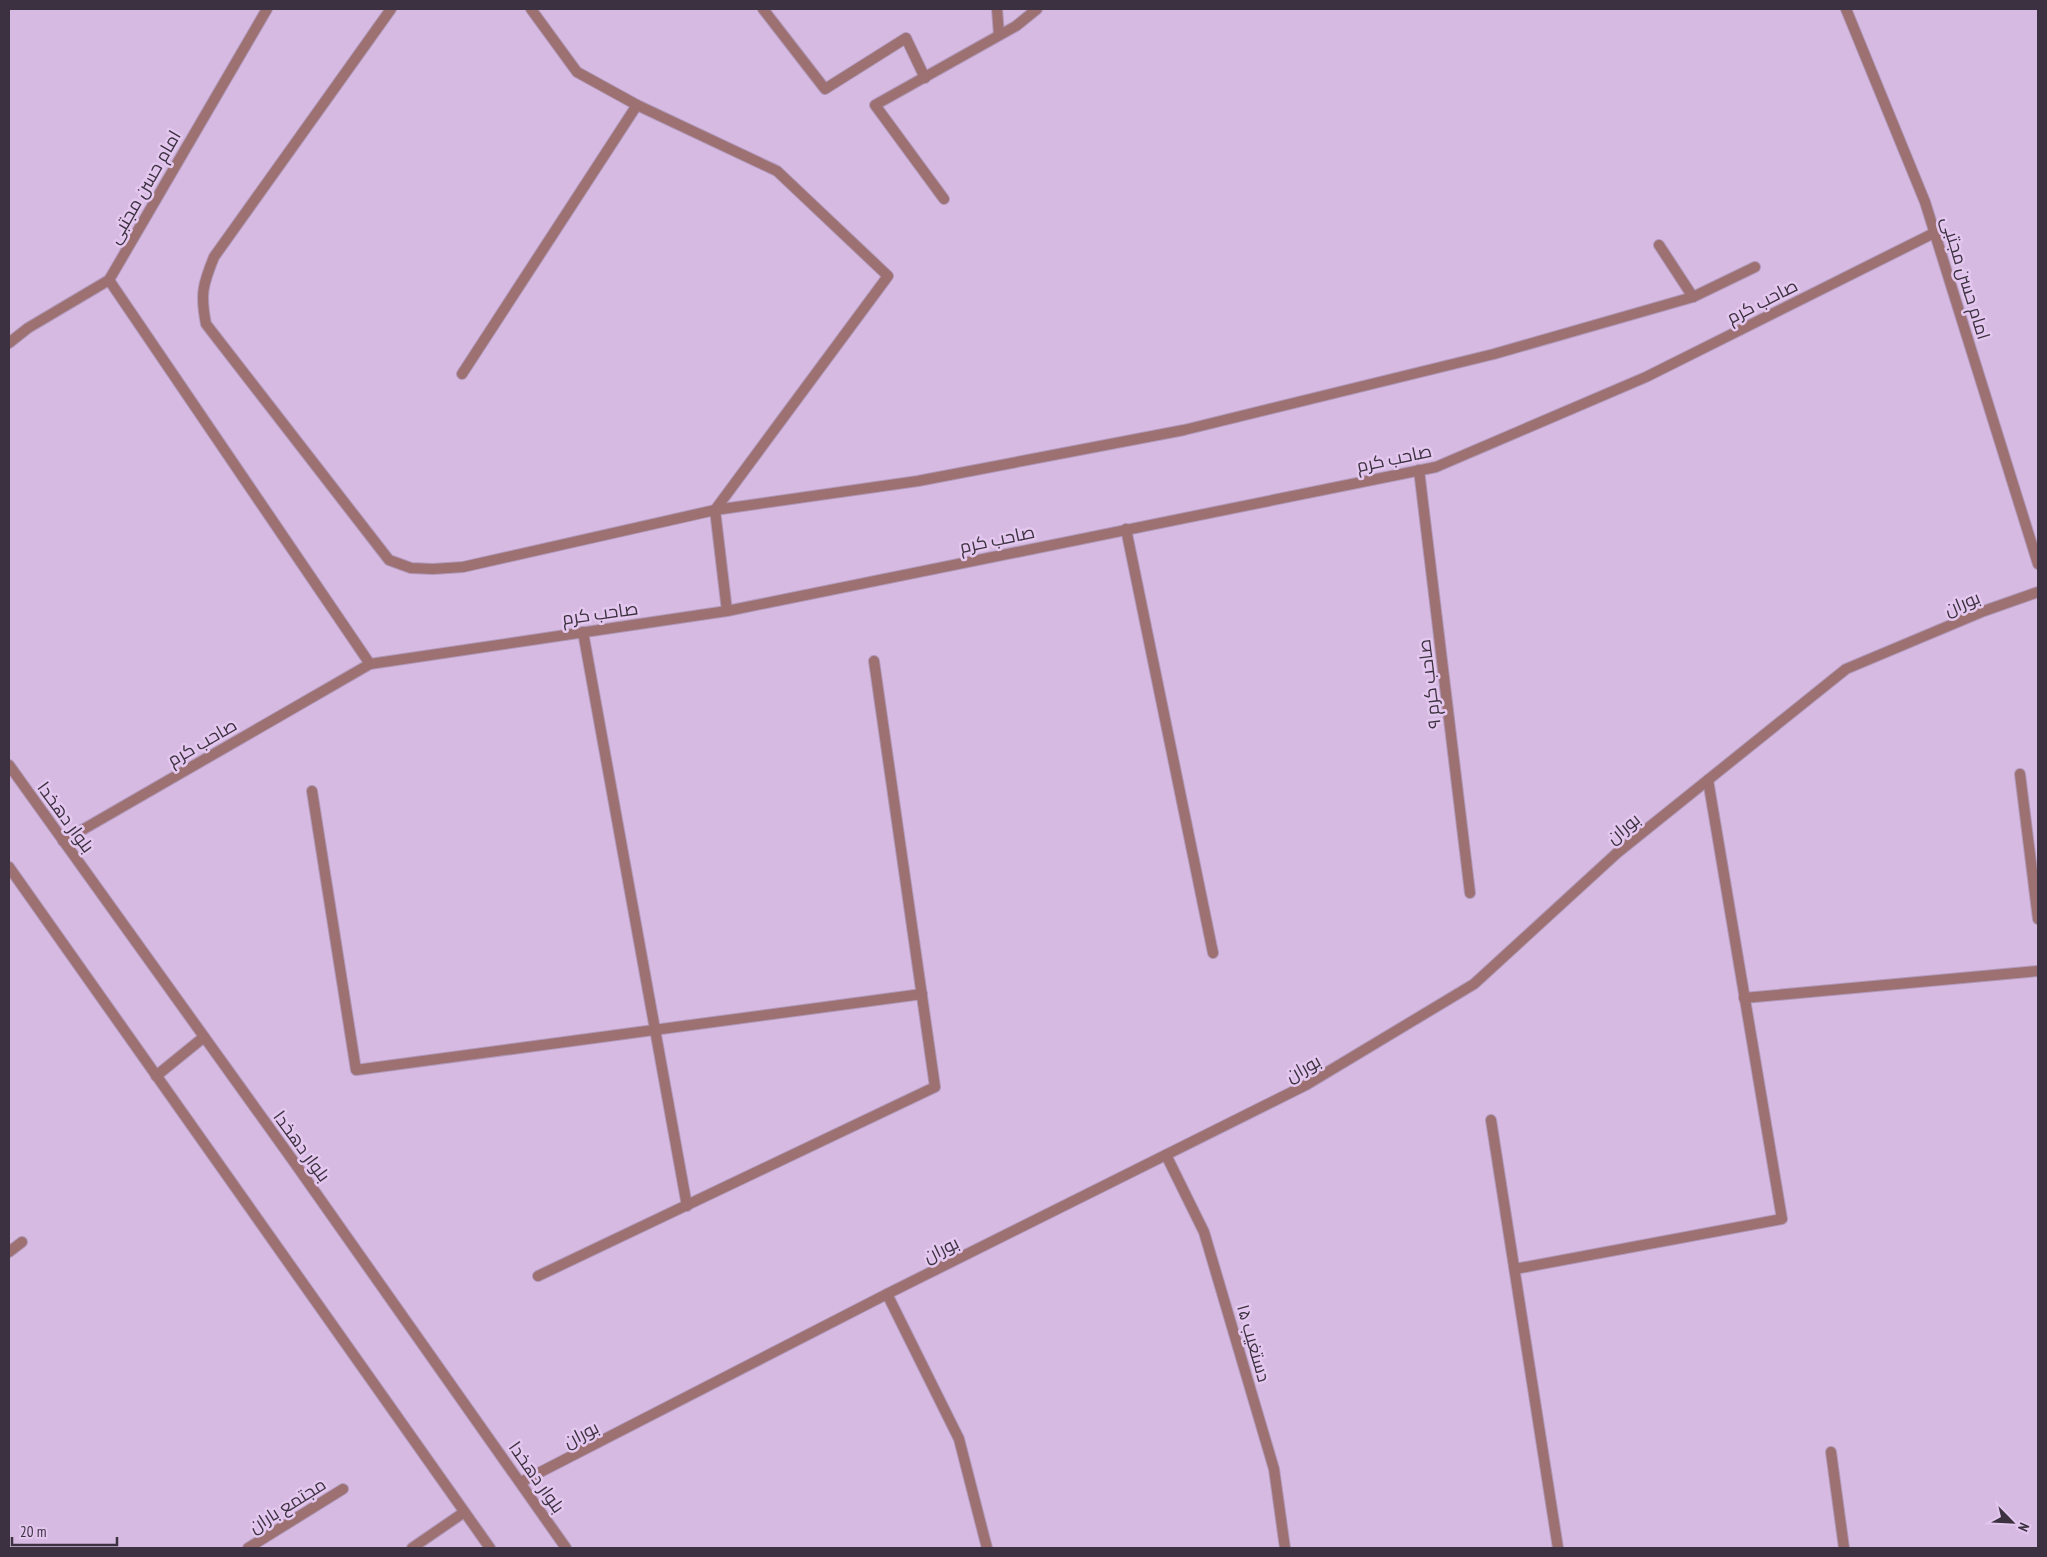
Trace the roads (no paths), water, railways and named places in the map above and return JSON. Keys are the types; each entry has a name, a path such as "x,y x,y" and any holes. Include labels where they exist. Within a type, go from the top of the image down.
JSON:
{"street":[{"path":"391,9 214,257 204,280 202,301 206,324 390,560 411,568 463,567 715,510 918,481 1184,430 1494,354 1693,296 1755,268"},
{"path":"531,9 577,72 637,105 777,171 888,276 715,510 726,611"},
{"path":"763,9 826,88 906,38 924,78"},
{"path":"997,9 999,35"},
{"path":"944,199 875,105 1016,26 1037,9"},
{"name":"امام حسن مجتبی","path":"1846,9 1925,202 2038,564"},
{"name":"امام حسن مجتبی","path":"9,343 28,328 109,280 263,11"},
{"path":"462,374 637,105"},
{"name":"صاحب کرم","path":"63,841 370,664 726,611 1126,528 1436,467 1646,377 1934,233"},
{"path":"1659,245 1693,296"},
{"path":"109,280 370,664"},
{"name":"صاحب کرم ۹","path":"1419,470 1470,893"},
{"path":"1126,528 1213,952"},
{"name":"بوران","path":"521,1482 887,1294 1306,1085 1474,984 1617,853 1846,669 1984,611 2038,592"},
{"path":"583,632 687,1206"},
{"path":"538,1276 935,1087 874,661"},
{"name":"بلوار دهخدا","path":"9,765 521,1482 566,1548"},
{"path":"2020,774 2038,919"},
{"path":"1514,1269 1782,1220 1708,780"},
{"path":"312,792 356,1070 922,994"},
{"path":"9,867 463,1513 490,1548"},
{"path":"1744,998 2038,971"},
{"path":"156,1076 204,1037"},
{"path":"1491,1120 1558,1548"},
{"name":"دستغیب ۱۵","path":"1166,1155 1204,1232 1274,1469 1286,1548"},
{"path":"9,1252 22,1242"},
{"path":"887,1294 959,1439 987,1548"},
{"path":"1831,1452 1844,1548"},
{"name":"مجتمع باران","path":"248,1548 343,1489"},
{"path":"412,1548 463,1513"}]}
